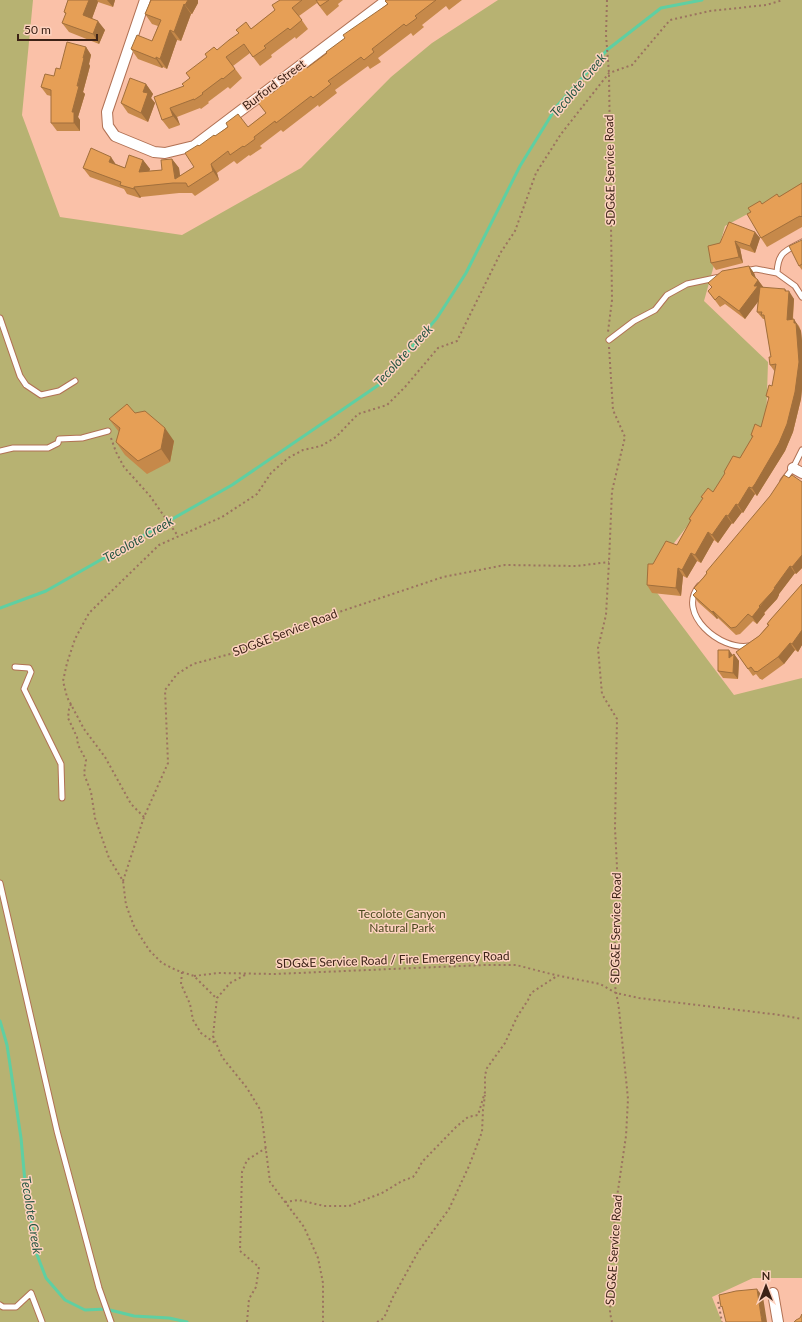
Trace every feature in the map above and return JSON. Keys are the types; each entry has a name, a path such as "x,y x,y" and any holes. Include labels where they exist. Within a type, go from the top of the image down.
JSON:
{"street":[{"name":"Burford Street","path":"144,0 107,112 108,126 115,136 154,152 164,154 194,146 387,0"},
{"path":"793,468 802,473"},
{"path":"773,1293 778,1322"}],"lane":[{"path":"776,274 777,262 782,252 802,242"},
{"path":"742,272 756,269 776,274 795,286 802,297"},
{"path":"609,340 634,321 655,310 667,295 687,284 728,275"},
{"path":"0,318 20,376 26,385 40,395 58,391 75,381"},
{"path":"0,451 13,448 48,448 58,443 59,439 82,438 108,431"},
{"path":"780,487 793,468 802,450"},
{"path":"702,583 692,597 694,610 704,628 725,643 741,647 749,646 754,642"},
{"path":"15,667 28,668 31,672 24,689 61,764 62,798"},
{"path":"0,883 57,1131 99,1288 110,1322"},
{"path":"0,1305 3,1308 16,1307 31,1293 42,1322"}],"path":[{"name":"SDG&E Service Road","path":"607,0 606,35 609,73 612,300 608,326 613,410 625,437 612,491 606,615 598,648 602,694 617,719 614,828 617,867 614,980 619,1009 628,1099 626,1136 612,1245 610,1313 612,1322"},
{"path":"144,817 131,804 105,757 84,729 67,697 63,680 67,663 75,639 89,613 159,544 222,517 257,494 271,474 288,458 303,450 321,446 336,437 358,414 387,405 405,387 438,348 457,340 501,252 515,231 536,173 561,134 609,73 632,65 670,20 710,11 766,5 782,0"},
{"path":"108,431 116,452 124,467 150,496 178,536"},
{"name":"SDG&E Service Road","path":"122,880 144,817 168,763 165,690 177,674 193,664 245,650 342,611 443,577 505,565 577,566 609,562"},
{"path":"71,704 68,718 78,737 78,745 86,760 84,774 91,792 95,818 109,858 122,880 126,905 134,926 149,950 162,963 194,976 217,998"},
{"name":"SDG&E Service Road / Fire Emergency Road","path":"194,976 218,973 275,974 516,965 557,976 600,984 616,993 639,998 802,1019"},
{"path":"182,972 181,984 190,1004 193,1020 201,1033 216,1044"},
{"path":"246,974 230,983 217,998 213,1036 222,1056 247,1088 261,1111 270,1182 304,1227 318,1258 323,1283 323,1322"},
{"path":"377,1322 384,1318 393,1297 418,1252 450,1209 469,1166 482,1132 485,1075 487,1068 505,1042 531,993 557,976"},
{"path":"285,1202 299,1200 324,1206 349,1206 382,1193 402,1181 413,1177 422,1162 456,1127 468,1117 478,1115 485,1092"},
{"path":"247,1322 250,1298 256,1287 259,1267 240,1251 242,1172 246,1160 266,1148"},
{"path":"722,1322 718,1301 725,1300"}],"green space":[{"name":"Tecolote Canyon Natural Park","path":"0,0 33,0 22,115 60,217 182,235 301,168 391,77 432,43 498,0 802,0 802,185 725,226 704,301 768,362 766,425 660,561 655,590 734,695 802,678 802,1278 753,1278 712,1297 722,1322 0,1322"}],"building":[{"path":"68,0 89,0 83,15 98,21 93,34 62,23 66,13 64,12"},
{"path":"151,0 188,0 185,5 184,4 174,32 170,30 160,59 156,57 156,59 131,49 137,35 152,41 161,20 145,14"},
{"path":"280,0 302,0 292,8 302,20 290,30 288,28 264,46 266,48 253,57 244,44 226,57 235,69 194,100 170,108 173,116 162,120 154,97 184,86 182,84 190,78 186,73 207,57 205,54 214,47 217,50 239,33 236,30 246,22 251,29 275,10 272,5"},
{"path":"316,0 329,0 320,6"},
{"path":"436,0 415,16 417,18 406,26 404,24 372,49 374,52 364,60 361,57 328,81 331,84 313,98 311,96 276,123 275,121 254,137 255,139 244,147 243,146 230,155 228,151 211,164 213,171 188,187 186,183 173,183 134,187 134,189 120,185 121,182 83,168 91,148 111,157 109,162 125,168 129,155 143,160 139,172 162,170 161,160 172,159 175,179 194,167 185,153 198,145 199,146 228,127 226,123 238,114 248,127 266,113 256,100 269,91 271,94 294,76 292,73 305,64 307,68 327,53 326,52 345,38 343,35 388,4 385,1"},
{"path":"67,42 86,47 77,86 79,86 72,112 74,112 74,123 51,123 51,90 41,87 45,74 54,76 56,68 60,69"},
{"path":"130,78 146,84 143,92 148,93 141,113 121,103"},
{"path":"802,183 802,216 761,238 747,214 751,212 748,208 760,201 762,204 777,194 779,197"},
{"path":"729,222 755,232 750,246 735,241 739,257 711,263 708,246 720,243"},
{"path":"802,240 802,264 799,266 789,246"},
{"path":"749,266 752,275 758,280 754,286 758,286 739,311 719,296 715,300 708,291 712,287 708,283 722,271"},
{"path":"760,287 785,289 785,291 789,291 787,320 794,319 794,323 796,323 799,362 795,392 787,424 779,443 752,488 749,487 738,505 736,504 728,516 726,515 712,535 708,532 695,555 691,553 682,570 678,568 676,588 647,585 648,564 653,564 666,541 677,545 691,520 689,519 703,498 701,497 708,488 713,492 725,473 724,472 733,456 740,458 753,436 751,435 755,424 761,427 769,397 766,396 769,385 772,386 776,364 770,365 769,357 771,357 764,315 761,315 762,312 757,312"},
{"path":"127,404 135,413 145,411 165,428 161,449 138,461 116,442 120,428 109,419"},
{"path":"784,475 789,478 792,475 802,482 802,555 792,567 790,566 752,617 748,614 736,627 731,628 693,595 697,591 694,588 770,496"},
{"path":"802,584 802,630 792,644 790,643 778,657 757,672 755,672 751,667 748,669 736,652 759,636 769,625 767,624 771,619"},
{"path":"718,650 729,650 729,658 734,654 733,673 718,671"},
{"path":"757,1289 762,1322 726,1322 719,1295 736,1291"},
{"path":"802,1314 802,1322 794,1322 800,1318"}],"waterway":[{"name":"Tecolote Creek","path":"0,608 46,591 232,485 380,384 437,318 466,273 520,166 557,106 607,50 661,8 702,0"},
{"name":"Tecolote Creek","path":"0,1021 7,1045 36,1252 46,1278 65,1300 85,1310 106,1309 134,1316 169,1318 187,1322"}]}
